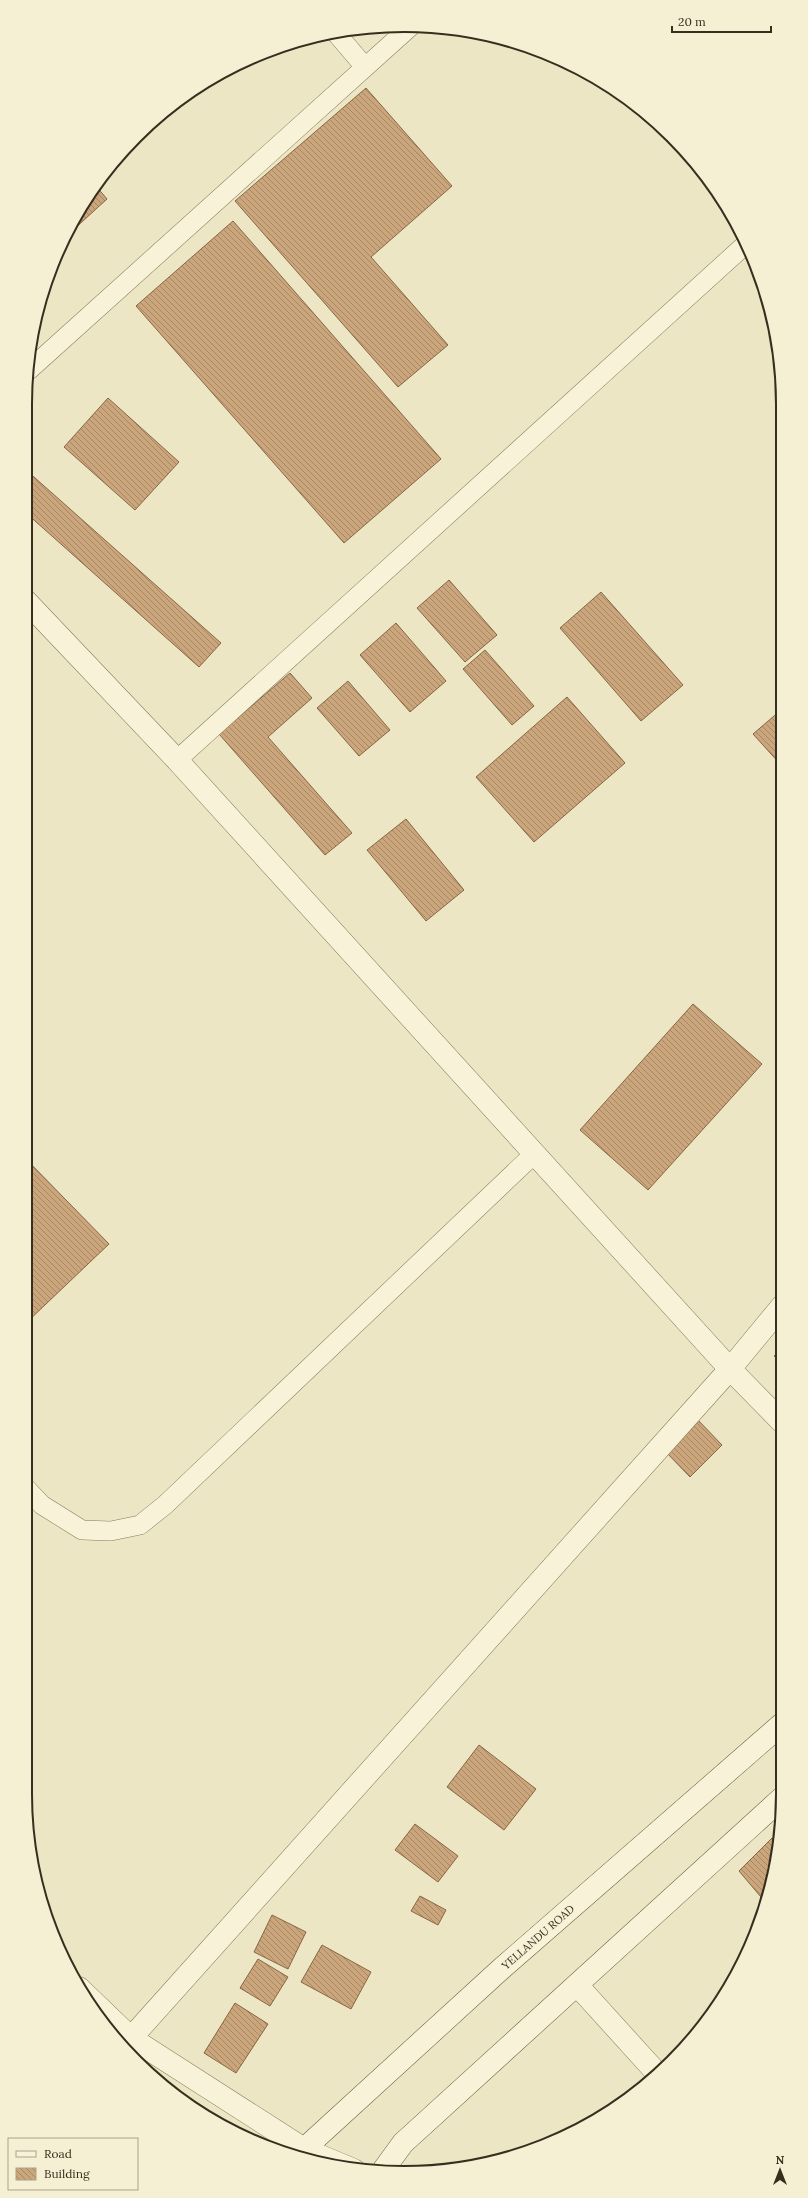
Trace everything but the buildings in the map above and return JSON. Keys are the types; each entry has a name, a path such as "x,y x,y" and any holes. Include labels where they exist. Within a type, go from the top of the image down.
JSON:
{"street":[{"path":"32,607 177,760 730,1369 776,1416"},
{"path":"131,2038 730,1369 776,1313"},
{"name":"YELLANDU ROAD","path":"303,2151 501,1969 776,1729"},
{"path":"387,2165 403,2143 776,1804"},
{"path":"577,1985 654,2070"},
{"path":"108,2019 131,2038 265,2125 297,2150"},
{"path":"265,2125 272,2142"}],"lane":[{"path":"34,366 405,32"},
{"path":"340,38 365,67"},
{"path":"177,760 742,248"},
{"path":"32,1494 42,1505 82,1530 111,1531 140,1525 164,1505 534,1154"}]}
